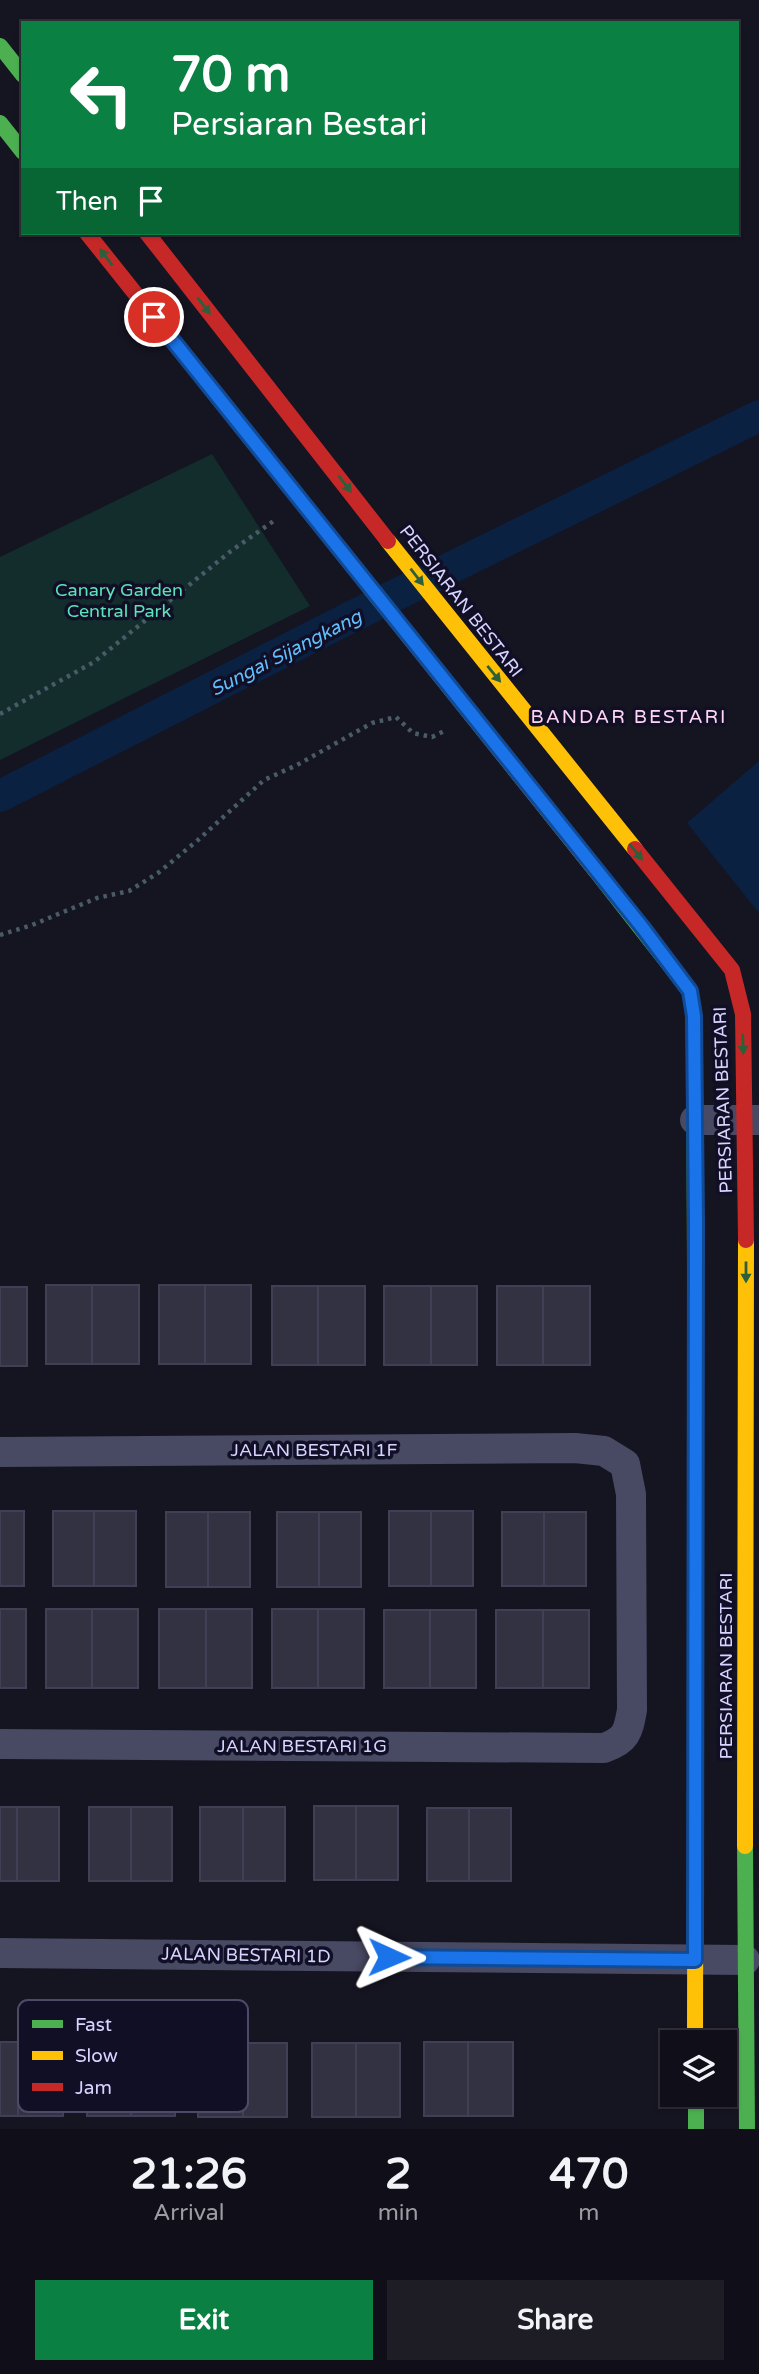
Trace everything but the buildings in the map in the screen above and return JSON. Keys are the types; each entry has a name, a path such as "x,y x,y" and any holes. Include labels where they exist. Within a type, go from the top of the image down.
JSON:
{"street":[{"path":"0,46 21,72"},
{"path":"0,123 21,149"},
{"name":"PERSIARAN BESTARI","path":"89,235 690,991 694,1016 695,1120 695,2030"},
{"name":"PERSIARAN BESTARI","path":"149,235 451,621 732,970 743,1014 752,1120 745,1960 747,2129"},
{"path":"695,1120 752,1120"},
{"name":"JALAN BESTARI 1F","path":"0,1452 575,1448 604,1451 625,1464 631,1494 632,1710 629,1728 620,1742 604,1748"},
{"name":"JALAN BESTARI 1G","path":"0,1744 604,1748"},
{"name":"JALAN BESTARI 1D","path":"0,1953 745,1960"},
{"path":"696,2107 696,2129"}],"path":[{"path":"0,714 94,662 270,523 305,507"},
{"path":"0,935 97,898 129,891 158,873 264,780 372,723 396,717 413,733 432,737 470,713"}],"green space":[{"name":"Canary Garden Central Park","path":"212,454 310,606 0,760 0,557"}],"water":[{"path":"759,761 759,913 687,823"}],"waterway":[{"name":"Sungai Sijangkang","path":"0,796 349,618 759,416"}],"traffic: fast":[{"path":"0,46 21,72"},
{"path":"0,123 21,149"},
{"path":"596,871 690,991 694,1016 696,1520"},
{"path":"745,1846 747,2129"},
{"path":"696,2107 696,2129"}],"traffic: slow":[{"path":"388,541 635,849"},
{"path":"370,588 596,871"},
{"path":"745,1846 746,1240"},
{"path":"695,2030 696,1520"}],"traffic: jam":[{"path":"89,235 370,588"},
{"path":"149,235 388,541"},
{"path":"635,849 732,970 743,1014 746,1240"}],"district":[{"name":"BANDAR BESTARI","path":"629,717"}],"route":[{"path":"154,317 642,927 690,991 694,1016 695,1960 389,1957"}]}
